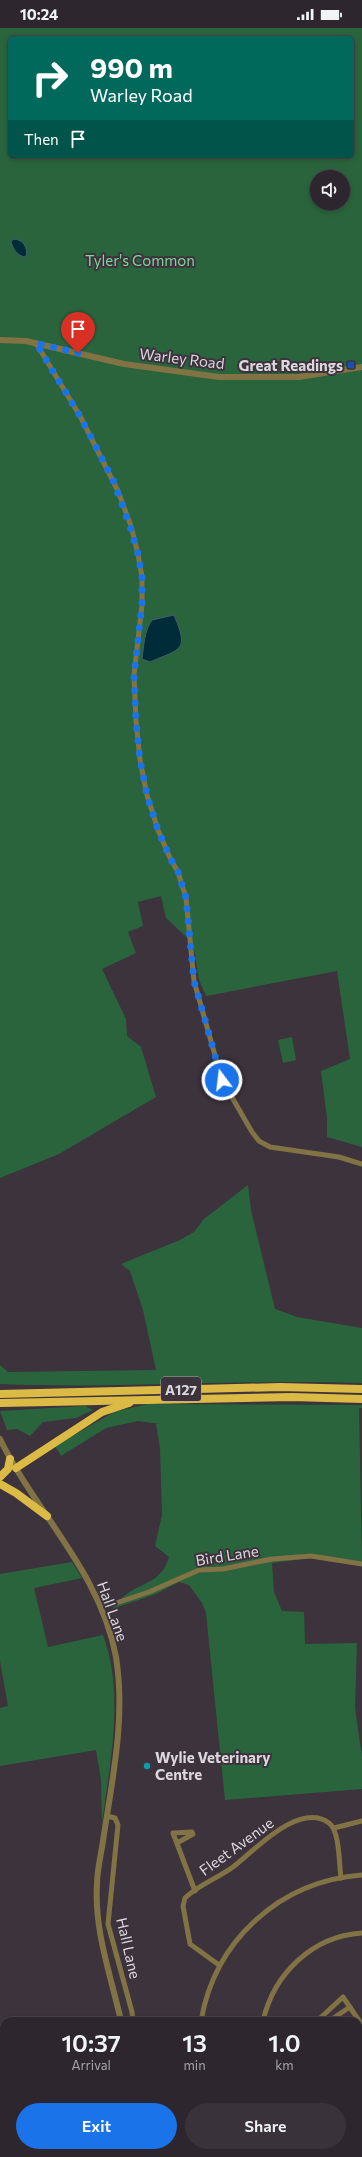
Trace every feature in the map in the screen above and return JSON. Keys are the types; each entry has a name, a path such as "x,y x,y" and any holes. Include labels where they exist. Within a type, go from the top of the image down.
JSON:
{"highway":[{"name":"A127","path":"0,1394 280,1387 362,1389"},
{"name":"A127","path":"0,1403 292,1397 362,1399"},
{"name":"A127","path":"16,1468 102,1412 140,1400"},
{"path":"0,1477 8,1469 10,1459"},
{"path":"0,1484 16,1493 47,1516"}],"street":[{"name":"Warley Road","path":"0,340 36,343 132,365 219,377 299,377 362,368"},
{"path":"36,343 80,416 115,485 130,526 138,554 142,577 142,604 134,675 136,721 140,760 147,795 158,830 170,858 178,872 186,898 194,981 222,1080 252,1132 259,1141 270,1147 339,1157 362,1164"},
{"name":"Hall Lane","path":"0,1439 10,1459 88,1579 101,1608 116,1656 120,1698 117,1745 97,1883 97,1912 103,1949 120,2017"},
{"name":"Bird Lane","path":"101,1608 149,1592 199,1570 223,1569 272,1560 311,1556 362,1564"},
{"name":"Hall Lane","path":"107,1816 115,1818 118,1825 108,1924 133,2017"},
{"name":"Fleet Avenue","path":"219,1965 194,1948 188,1940 183,1902 184,1898 233,1868 269,1836 285,1826 303,1819 312,1819 325,1821 334,1828"},
{"path":"341,1878 334,1828 362,1820"},
{"path":"177,1843 195,1891"},
{"path":"202,2017 206,1996 219,1965 249,1926 276,1903 305,1888 341,1878 362,1875"},
{"path":"265,2017 279,1985 296,1961 309,1950 321,1944 362,1933"},
{"path":"321,2017 343,1997 357,2017"},
{"path":"335,2017 350,2007"}],"green space":[{"name":"Tyler's Common","path":"0,28 362,28 362,1147 327,1137 327,1118 321,1071 350,1059 337,971 206,996 199,980 193,943 166,918 161,896 138,902 143,926 128,932 136,953 102,969 126,1019 127,1036 141,1047 156,1097 59,1154 0,1178"},
{"path":"292,1037 296,1060 283,1063 278,1040"},
{"path":"248,1185 251,1210 275,1309 297,1317 362,1328 362,1383 271,1382 91,1385 0,1384 0,1365 8,1372 156,1370 143,1310 130,1271 121,1264 180,1240 194,1232 204,1219"},
{"path":"147,1404 362,1405 362,1408 359,1408 362,1566 311,1558 272,1563 274,1592 282,1611 304,1612 305,1644 357,1643 355,1708 362,1757 362,1789 225,1800 206,1613 202,1603 189,1585 179,1582 156,1594 112,1609 128,1593 158,1576 166,1565 169,1557 155,1546 162,1515 160,1448 156,1424 161,1424 138,1421 106,1428 61,1456 55,1446 114,1412"},
{"path":"85,1406 93,1410 76,1418 43,1422 30,1436 17,1429 7,1430 0,1411"},
{"path":"72,1562 82,1578 34,1588 48,1647 103,1635 110,1658 113,1681 114,1728 102,1823 101,1780 96,1750 0,1766 0,1708 8,1706 0,1661 0,1574"}],"water":[{"path":"14,239 23,243 26,248 26,257 18,254 14,249 11,241"},
{"path":"174,615 181,636 180,647 169,654 150,662 142,659 149,624 152,620"}],"place":[{"name":"Great Readings","path":"351,365"},
{"name":"Wylie Veterinary Centre","path":"147,1766"}],"route":[{"path":"78,353 36,343 46,362 63,386 102,457 118,491 138,554 142,577 142,604 140,638 134,675 136,721 140,760 147,795 158,830 170,858 178,872 186,898 194,981 222,1080"}]}
